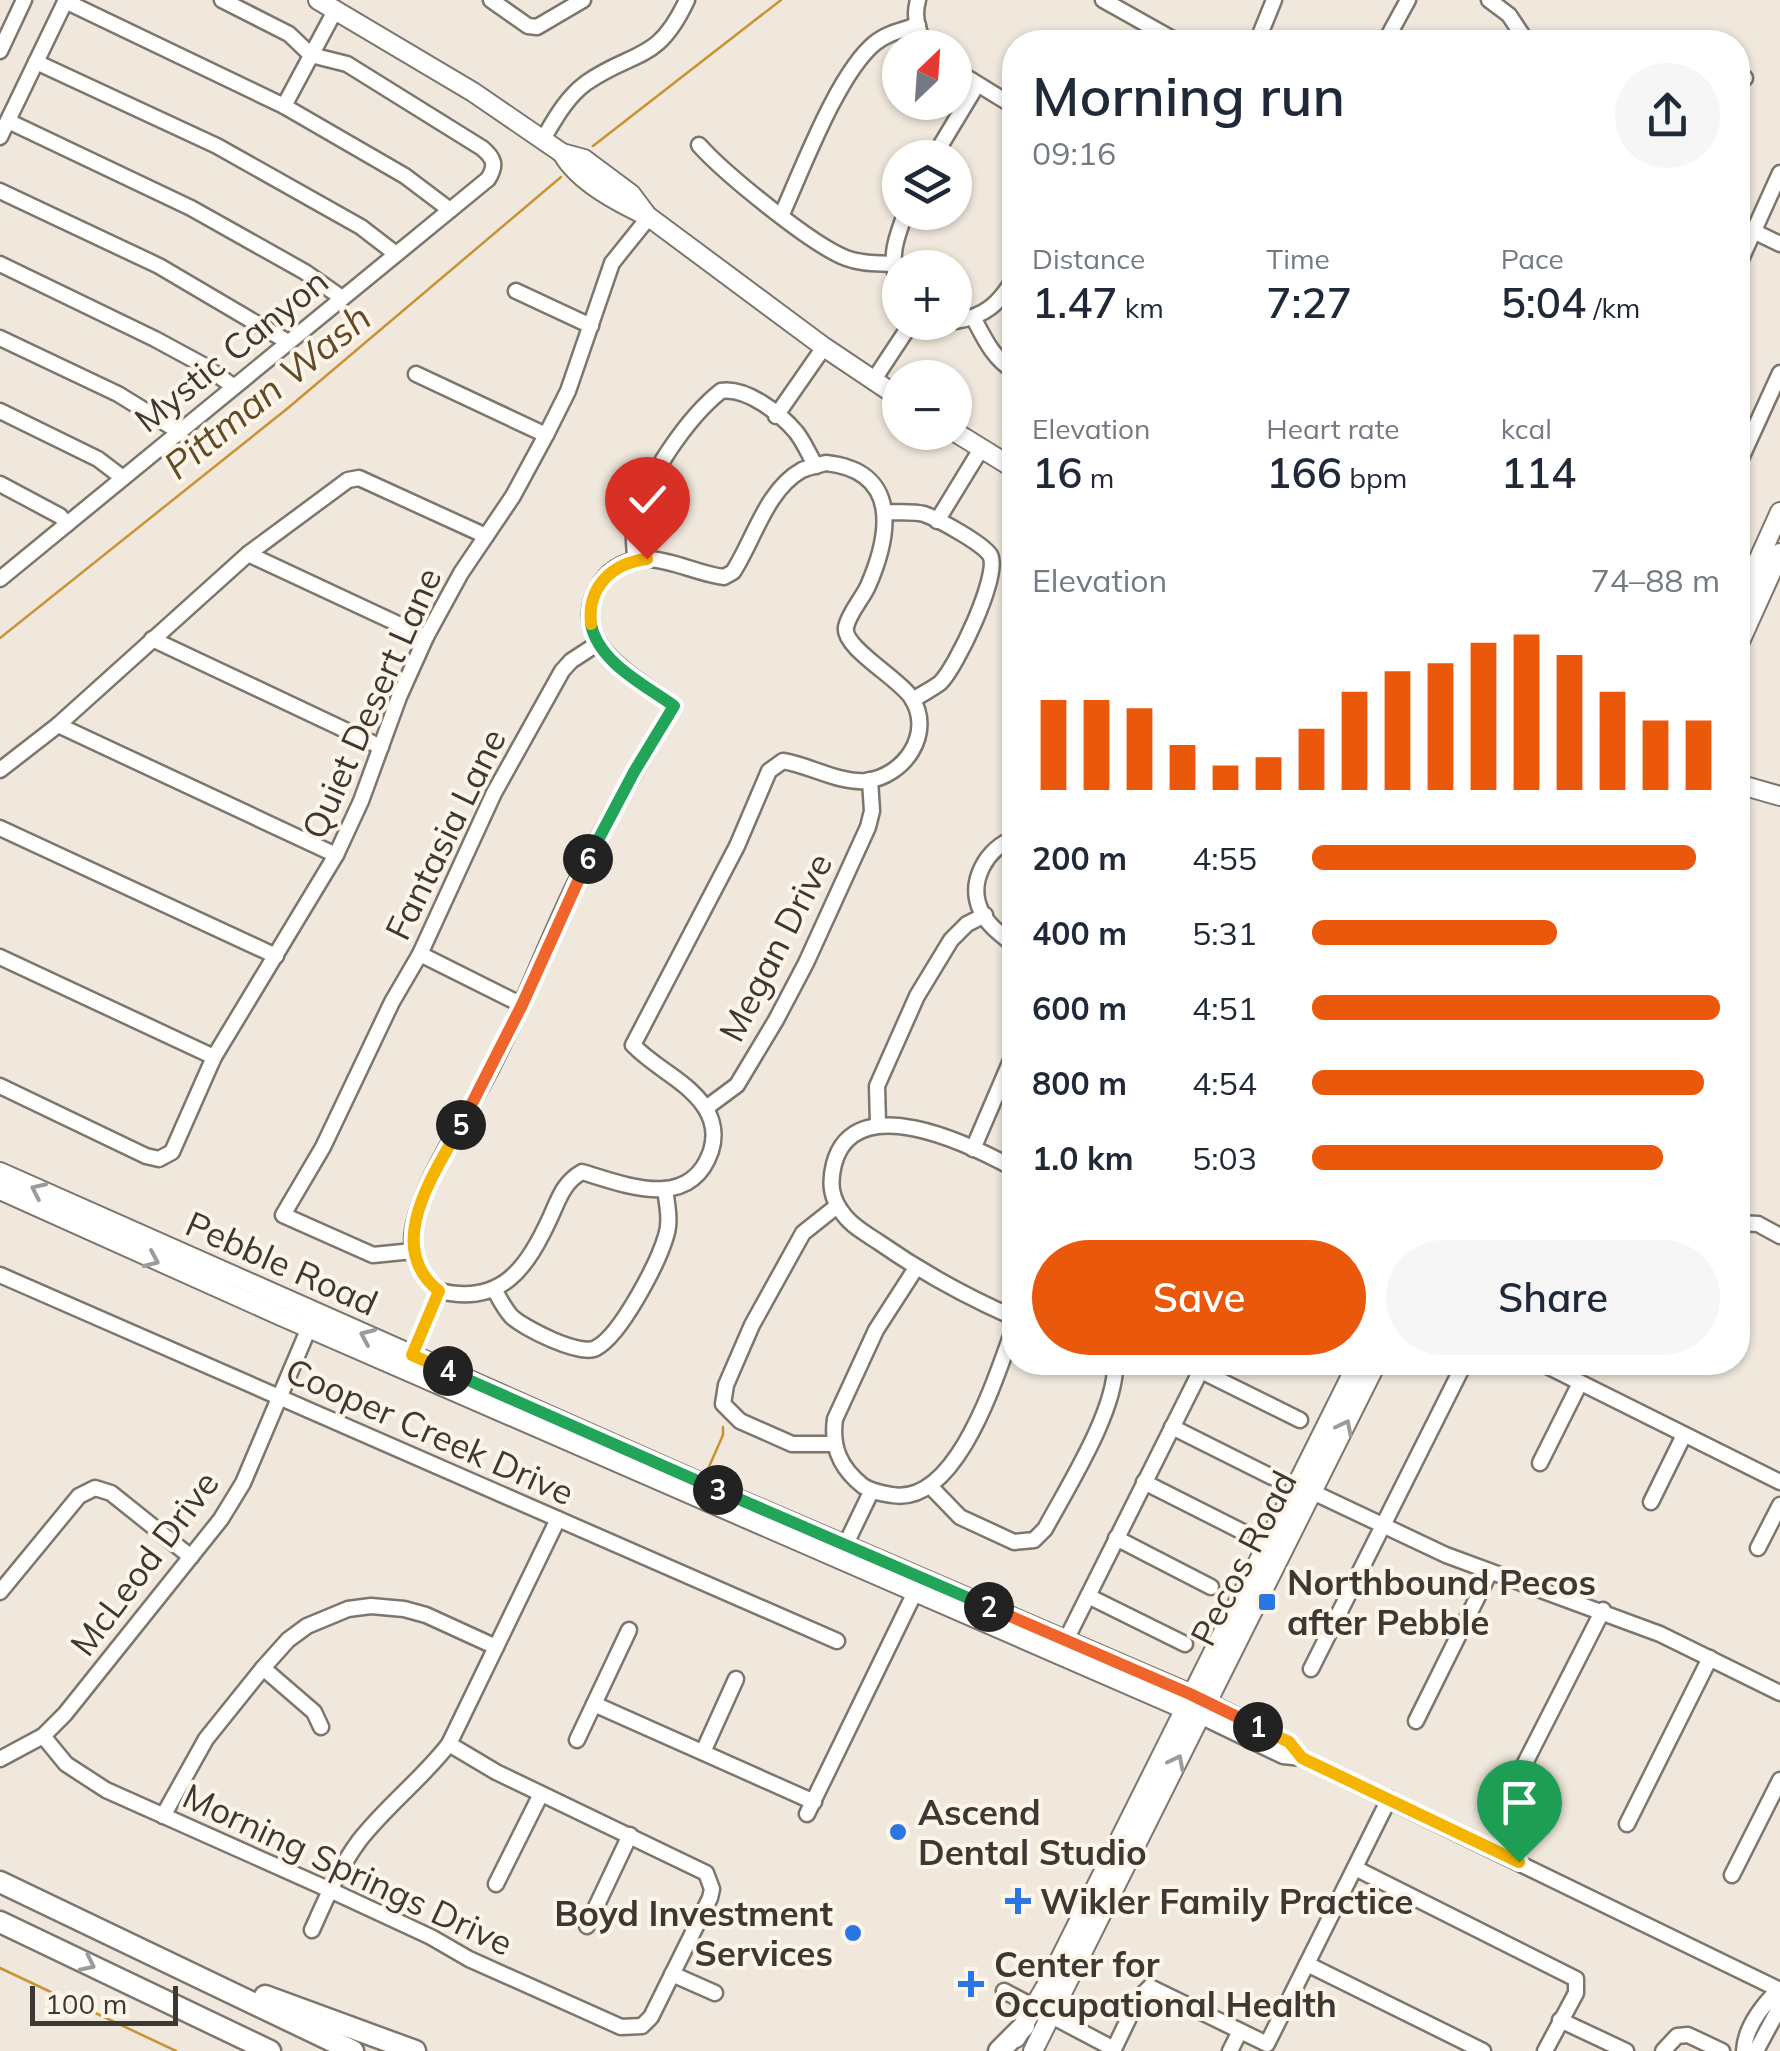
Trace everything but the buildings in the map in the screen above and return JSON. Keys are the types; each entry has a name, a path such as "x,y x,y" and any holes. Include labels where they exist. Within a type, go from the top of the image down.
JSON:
{"highway":[{"path":"0,1882 354,2051"},
{"path":"0,1922 270,2051"},
{"path":"168,1962 414,2051"},
{"path":"999,2051 1036,2017"}],"main road":[{"path":"318,0 459,84 562,152 584,159 631,194 648,217 882,387"},
{"path":"972,442 1002,461"},
{"path":"1750,578 1780,512"},
{"path":"1750,619 1780,552"},
{"path":"1750,787 1780,796"},
{"name":"Pebble Road","path":"0,1172 312,1321"},
{"path":"0,1190 312,1321 1193,1706"},
{"name":"Pecos Road","path":"1304,1488 1352,1375"},
{"name":"Pecos Road","path":"1033,2051 1036,2017 1304,1488 1369,1375"},
{"path":"1007,2051 1036,2017"}],"street":[{"path":"0,51 24,0"},
{"path":"222,0 289,34 312,55"},
{"path":"491,0 537,28 583,0"},
{"path":"543,139 572,95 656,46 687,0"},
{"path":"918,0 914,14 920,30"},
{"path":"1104,0 1157,30"},
{"path":"1262,30 1274,0"},
{"path":"1392,30 1408,0"},
{"path":"1490,0 1519,30"},
{"path":"0,138 66,1 284,106 405,176 450,210"},
{"path":"284,106 336,9"},
{"path":"782,214 824,119 864,54 889,34 918,26"},
{"name":"Mystic Canyon","path":"4,570 67,524 488,178 495,163 482,148 347,64 312,55"},
{"path":"36,62 232,154 361,227 396,254"},
{"path":"972,82 1002,99"},
{"path":"944,140 977,85"},
{"path":"8,122 191,208 305,272 342,298"},
{"path":"698,146 715,163 844,258 882,263"},
{"path":"1750,238 1780,172"},
{"path":"0,191 159,266 288,342"},
{"name":"Quiet Desert Lane","path":"0,1086 146,1156 160,1159 172,1152 214,1057 336,855 426,637 568,391 612,262 648,217"},
{"path":"1753,231 1780,244"},
{"path":"0,264 140,331 233,386"},
{"path":"516,292 591,326"},
{"path":"1002,300 973,317 989,349 1002,363"},
{"path":"0,338 118,394 178,432"},
{"path":"873,381 900,340"},
{"path":"776,416 824,347"},
{"path":"1750,438 1780,372"},
{"path":"416,374 546,435"},
{"path":"635,560 636,518 651,484 676,442 710,400 727,390 750,396 800,436 816,466"},
{"path":"0,411 98,459 123,478"},
{"path":"936,521 981,448"},
{"path":"826,463 858,471 875,486 884,512 884,540 868,586 846,628 848,640 857,650 898,680 913,700 920,728 914,749 901,766 870,780 847,779 783,762 769,770 737,846 633,1045 691,1089 712,1121 714,1142 707,1162 693,1178 666,1189 644,1190 582,1172 570,1178 533,1250 508,1280 494,1290 470,1296 439,1291 418,1266 412,1250 415,1222 434,1174 522,1005 574,887 634,772 674,706 610,659 597,644 590,617 596,590 605,576 635,560 663,561 724,578 733,572 781,491 804,469 816,466 826,463"},
{"path":"0,770 58,725 248,554 354,479 360,478 486,536"},
{"path":"0,484 38,503 67,524"},
{"path":"884,512 922,514 989,554 992,562 967,640 949,672 940,683 913,700"},
{"path":"248,554 426,637"},
{"path":"152,639 381,747"},
{"name":"Fantasia Lane","path":"412,1250 372,1255 283,1216 323,1147 392,1002 420,954 494,793 562,672 571,660 597,644"},
{"path":"58,725 336,855"},
{"name":"Megan Drive","path":"706,1108 737,1086 806,963 868,827 872,812 870,780"},
{"path":"0,828 276,956"},
{"path":"1002,845 980,873 977,889 980,910 1002,936"},
{"path":"878,1124 877,1086 916,996 951,940 967,924 984,915"},
{"path":"420,954 522,1005"},
{"path":"0,957 214,1057"},
{"path":"973,1149 1002,1081"},
{"path":"1002,1163 921,1131 878,1124 850,1137 836,1156 831,1177 832,1194 847,1220 916,1268 1002,1315"},
{"path":"494,1290 508,1313 524,1326 584,1352 596,1349 633,1304 650,1274 669,1223 666,1189"},
{"path":"835,1444 792,1444 740,1421 723,1404 726,1385 776,1278 803,1233 837,1206"},
{"path":"1750,1223 1780,1236"},
{"path":"916,1268 876,1330 835,1419 835,1444 848,1474 871,1492 900,1496 931,1487 948,1470 968,1438 1002,1354"},
{"name":"Cooper Creek Drive","path":"0,1275 837,1640"},
{"path":"408,1363 439,1291"},
{"name":"McLeod Drive","path":"0,1760 43,1736 65,1714 191,1557 244,1483 312,1321"},
{"path":"931,1487 960,1517 1014,1542 1034,1540 1045,1529 1096,1430 1114,1375"},
{"path":"1059,1646 1199,1375"},
{"path":"1218,1375 1300,1420"},
{"path":"1311,1669 1458,1375"},
{"path":"1564,1375 1780,1482"},
{"path":"1540,1464 1580,1383"},
{"path":"1172,1427 1272,1477"},
{"path":"1651,1502 1684,1435"},
{"path":"1144,1482 1242,1532"},
{"path":"0,1592 79,1496 95,1488 111,1493 191,1557"},
{"path":"1304,1488 1490,1572 1602,1610 1780,1693"},
{"path":"841,1552 871,1492"},
{"path":"1758,1548 1780,1505"},
{"path":"312,1930 361,1838 432,1767 449,1744 558,1520"},
{"path":"1116,1538 1211,1587"},
{"path":"1416,1721 1490,1572"},
{"path":"594,1704 703,1752 810,1808 918,1586"},
{"path":"1088,1596 1185,1644"},
{"path":"164,1816 206,1739 263,1668 306,1626 328,1616 371,1606 404,1608 496,1648"},
{"path":"1522,1771 1602,1610"},
{"path":"577,1740 629,1630"},
{"path":"1627,1824 1710,1658"},
{"path":"263,1668 314,1712 321,1726"},
{"path":"703,1752 736,1679"},
{"path":"1193,1706 1289,1742 1302,1758 1779,1990"},
{"name":"Morning Springs Drive","path":"43,1736 66,1764 85,1779 622,2028 642,2026 651,2017 672,1974"},
{"path":"449,1744 541,1794 698,1867 710,1880 710,1898 672,1974 716,1993"},
{"path":"1732,1875 1780,1780"},
{"path":"496,1884 541,1794"},
{"path":"1004,1991 1036,2017 1114,2050 1138,1999 1150,1987 1263,2045 1389,1799"},
{"path":"586,1926 630,1835"},
{"path":"1355,1868 1576,1978 1576,1993 1546,2051"},
{"path":"1307,1964 1483,2051"},
{"path":"1744,2051 1762,2006 1779,1990"},
{"path":"1756,2051 1777,2012 1779,1990"},
{"path":"1560,2020 1626,2051"},
{"path":"1230,2051 1240,2031"},
{"path":"1663,2051 1677,2036 1688,2034 1722,2051"}],"waterway":[{"name":"Pittman Wash","path":"593,146 781,0"},
{"name":"Pittman Wash","path":"0,638 288,408 561,177"},
{"path":"708,1469 723,1427"},
{"path":"0,1968 176,2051"}],"place":[{"name":"Northbound Pecos after Pebble","path":"1267,1602"},
{"name":"Ascend Dental Studio","path":"898,1832"},
{"name":"Wikler Family Practice","path":"1018,1901"},
{"name":"Boyd Investment Services","path":"853,1933"},
{"name":"Center for Occupational Health","path":"971,1984"}],"route":[{"path":"647,559 628,561 605,576 591,603 592,631 610,659 674,706 634,772 574,887 492,1069 434,1174 415,1222 412,1250 418,1266 439,1291 412,1355 1207,1701 1289,1742 1302,1758 1519,1862"}]}
